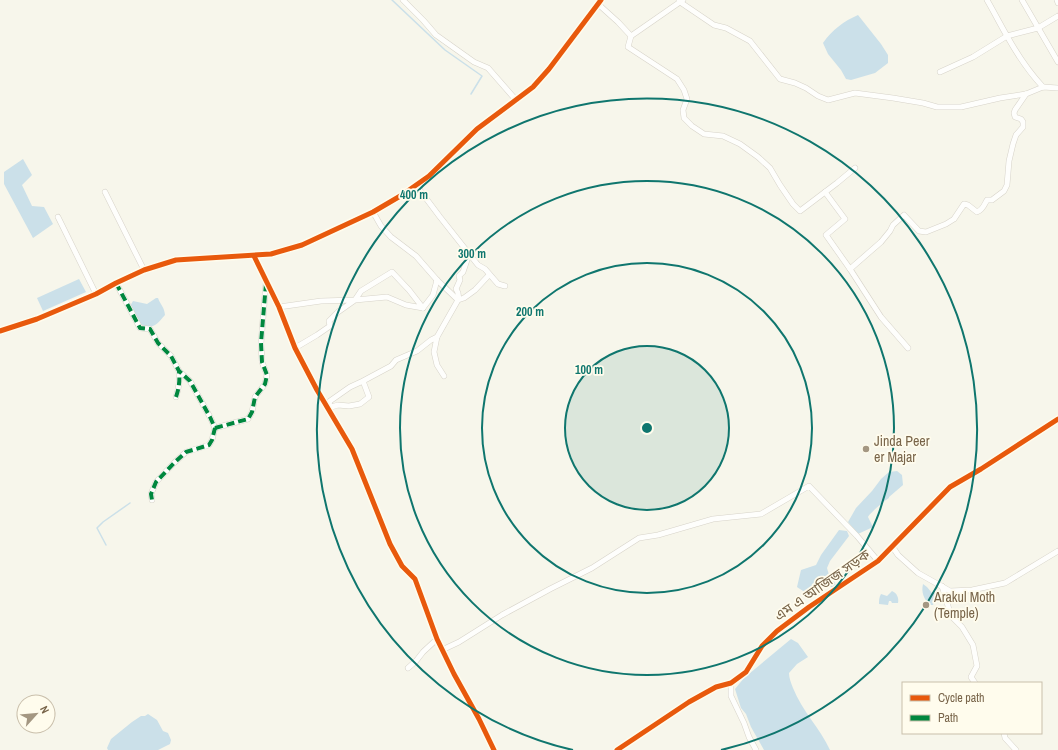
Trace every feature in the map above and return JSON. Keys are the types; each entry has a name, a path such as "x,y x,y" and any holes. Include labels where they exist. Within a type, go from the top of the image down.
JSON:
{"street":[{"path":"403,0 436,35 474,62 488,68 516,100"},
{"path":"987,0 1007,36 1032,74 1043,87"},
{"path":"1022,0 1058,62"},
{"path":"855,168 800,211 780,186 770,168 758,157 740,144 723,136 704,134 692,126 684,118 683,110 687,99 684,90 677,79 628,47 630,36 681,1 714,25 726,28 750,41 780,79 795,83 828,100 855,93 893,98 946,108 961,107 1026,94 1043,87 1058,88"},
{"path":"0,331 37,319 96,294 144,270 176,260 270,254 302,245 373,212 402,195 429,176 477,129 533,87 550,69 600,2 630,36"},
{"path":"940,72 973,57 1007,36 1038,28 1058,16"},
{"path":"850,269 881,242 893,225 904,215 919,231 926,232 954,219 964,204 978,212 983,208 986,200 992,200 1004,191 1013,144 1016,135 1023,127 1023,122 1021,119 1015,117 1014,110 1026,94"},
{"path":"416,185 478,265 485,269 498,284 505,286"},
{"path":"105,192 144,270"},
{"path":"825,192 845,219 826,235 881,317 908,348"},
{"path":"373,212 381,226 391,237 416,256 437,280 458,300"},
{"path":"58,217 96,294"},
{"path":"444,376 437,365 434,352 437,337 458,300 459,296 456,289 460,280 459,276 463,272 470,255"},
{"path":"254,256 317,390 352,449 390,544 402,566 416,579 442,650 494,750"},
{"path":"296,348 330,326 329,321 338,312 355,300 362,292 392,272 423,308"},
{"path":"458,300 464,298 475,290 489,275"},
{"path":"215,428 248,419 252,412 255,397 265,384 267,375 262,362 261,343 266,280"},
{"path":"423,308 433,295 437,280"},
{"path":"116,283 140,328 150,329 158,343 171,356 179,371 190,381 215,428 209,445 186,452 156,482 151,494 152,500"},
{"path":"279,307 321,301 387,297 406,305 423,308"},
{"path":"328,408 330,401 350,387 363,382 391,366 396,360 416,351 430,340 437,337"},
{"path":"176,397 180,385 179,371"},
{"path":"328,408 338,405 349,406 360,404 369,397 363,382"},
{"name":"এম এ আজিজ সড়ক","path":"618,750 689,702 716,687 731,683 746,672 762,646 778,631 809,607 878,561 950,487 981,469 1058,419"},
{"path":"442,650 459,642 536,596 592,568 639,538 713,519 761,514 809,486 857,536 878,561"},
{"path":"892,546 898,555 918,573 950,591 972,590 1005,583 1058,551"},
{"path":"942,586 951,616 962,627 973,646 977,666 971,677 974,682"},
{"path":"408,668 437,638"},
{"path":"731,683 731,696 756,750"},
{"path":"1004,734 1005,738 1016,750"}],"water":[{"path":"858,15 888,55 888,63 875,73 851,80 846,79 841,70 828,54 823,43 839,26"},
{"path":"23,159 32,175 22,185 32,206 44,207 53,224 33,238 4,184 4,172"},
{"path":"79,279 86,292 43,311 37,298"},
{"path":"158,298 165,315 155,325 150,327 142,326 130,306 133,301 147,304"},
{"path":"897,471 902,475 903,485 869,515 868,517 873,527 858,534 848,522 856,508 881,479 889,472"},
{"path":"839,530 847,531 849,536 830,561 827,568 829,575 835,575 838,578 834,580 836,586 833,588 828,585 820,591 813,593 806,592 797,587 801,570 816,565 821,555"},
{"path":"923,584 932,593 936,594 933,605 929,605 924,598 922,590"},
{"path":"892,591 897,596 898,603 892,603 889,601 888,605 879,604 881,594 887,596"},
{"path":"791,639 798,643 808,657 797,664 789,673 789,677 801,704 830,750 764,750 751,727 746,714 741,708 735,689 744,678"},
{"path":"148,714 157,720 163,731 168,733 171,740 170,744 158,750 108,750 107,748 111,739 132,722 141,716"}],"waterway":[{"path":"392,0 445,50 482,76 471,94"},
{"path":"106,545 97,528 130,503"}],"marked path":[{"path":"116,283 140,328 150,329 158,343 171,356 179,371 190,381 215,428 209,445 186,452 156,482 151,494 152,500"},
{"path":"215,428 248,419 252,412 255,397 265,384 267,375 262,362 261,343 266,283"},
{"path":"176,397 179,384 179,371"}],"cycle path":[{"path":"0,331 37,319 96,294 144,270 176,260 271,254 302,245 373,212 402,195 429,176 477,129 533,87 549,69 601,0"},
{"path":"254,256 279,307 295,348 317,390 352,449 390,544 402,566 415,579 437,639 494,750"},
{"path":"617,750 689,702 716,687 731,683 746,672 762,646 777,631 809,607 878,561 950,487 981,469 1058,419"}],"place":[{"name":"Jinda Peer er Majar","path":"866,449"},
{"name":"Arakul Moth (Temple)","path":"926,605"}]}
